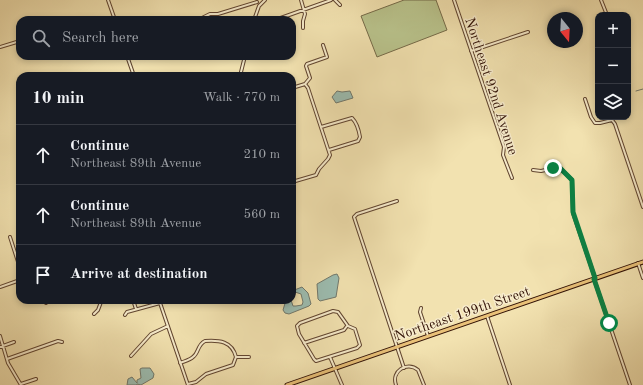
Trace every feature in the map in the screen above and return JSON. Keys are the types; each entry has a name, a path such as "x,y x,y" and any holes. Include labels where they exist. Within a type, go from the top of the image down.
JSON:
{"main road":[{"name":"Northeast 199th Street","path":"287,385 643,262"}],"street":[{"path":"108,0 114,16"},
{"path":"255,16 260,3 265,0"},
{"path":"301,0 304,10 304,28"},
{"path":"287,16 331,0"},
{"path":"335,0 340,5"},
{"name":"Northeast 92nd Avenue","path":"454,0 504,147 503,155 512,178"},
{"path":"601,0 606,12"},
{"path":"206,16 210,14 218,14 257,1 260,3"},
{"path":"471,50 528,32"},
{"path":"0,47 16,42"},
{"path":"296,87 305,84 310,78 306,66 307,64 327,57 323,45"},
{"path":"128,60 133,72"},
{"path":"241,72 244,60"},
{"path":"296,181 316,175 320,167 330,155 308,88 305,84"},
{"path":"585,100 595,123 612,120 616,124 643,207"},
{"path":"321,127 347,118 352,118 354,119 359,133 360,137 358,141 329,151"},
{"path":"533,170 559,167 572,180 573,212 630,385"},
{"path":"397,200 357,214 354,217 404,368"},
{"path":"10,237 16,256"},
{"path":"638,264 643,278"},
{"path":"0,287 16,281"},
{"path":"94,314 98,310 100,304"},
{"path":"134,304 136,309"},
{"path":"125,315 128,312 151,304"},
{"path":"161,304 180,363 188,385 196,382 206,374 233,365 236,357 231,347 226,343 208,341 203,342 199,346 197,352 192,358 180,363"},
{"path":"421,308 420,312 428,336"},
{"path":"336,311 348,326 356,330 360,342 359,346 316,361 297,330 297,326 300,323 336,311"},
{"path":"487,316 510,385"},
{"path":"131,356 151,334 168,326"},
{"path":"304,343 344,330 348,326"},
{"path":"0,336 2,347 7,359 21,385 36,379"},
{"path":"2,347 14,342"},
{"path":"7,359 62,342"},
{"path":"236,357 249,357"},
{"path":"330,357 342,385"},
{"path":"396,385 394,379 399,370 412,367 418,370 424,385"}],"green space":[{"path":"404,0 436,0 447,30 377,57 361,16"}],"water":[{"path":"337,91 350,91 353,98 336,103 332,97"},
{"path":"337,274 339,278 336,297 320,301 318,299 317,284"},
{"path":"302,287 308,293 311,304 289,314 285,313 283,310 285,304 292,304 293,306 302,305 303,302 301,294 296,292 296,289"},
{"path":"150,368 154,374 153,378 141,385 127,385 128,379 132,377 137,383 137,380 141,378 140,369"}],"waterway":[{"path":"636,91 643,89"}],"route":[{"path":"553,168 559,167 572,180 574,216 609,323"}]}
